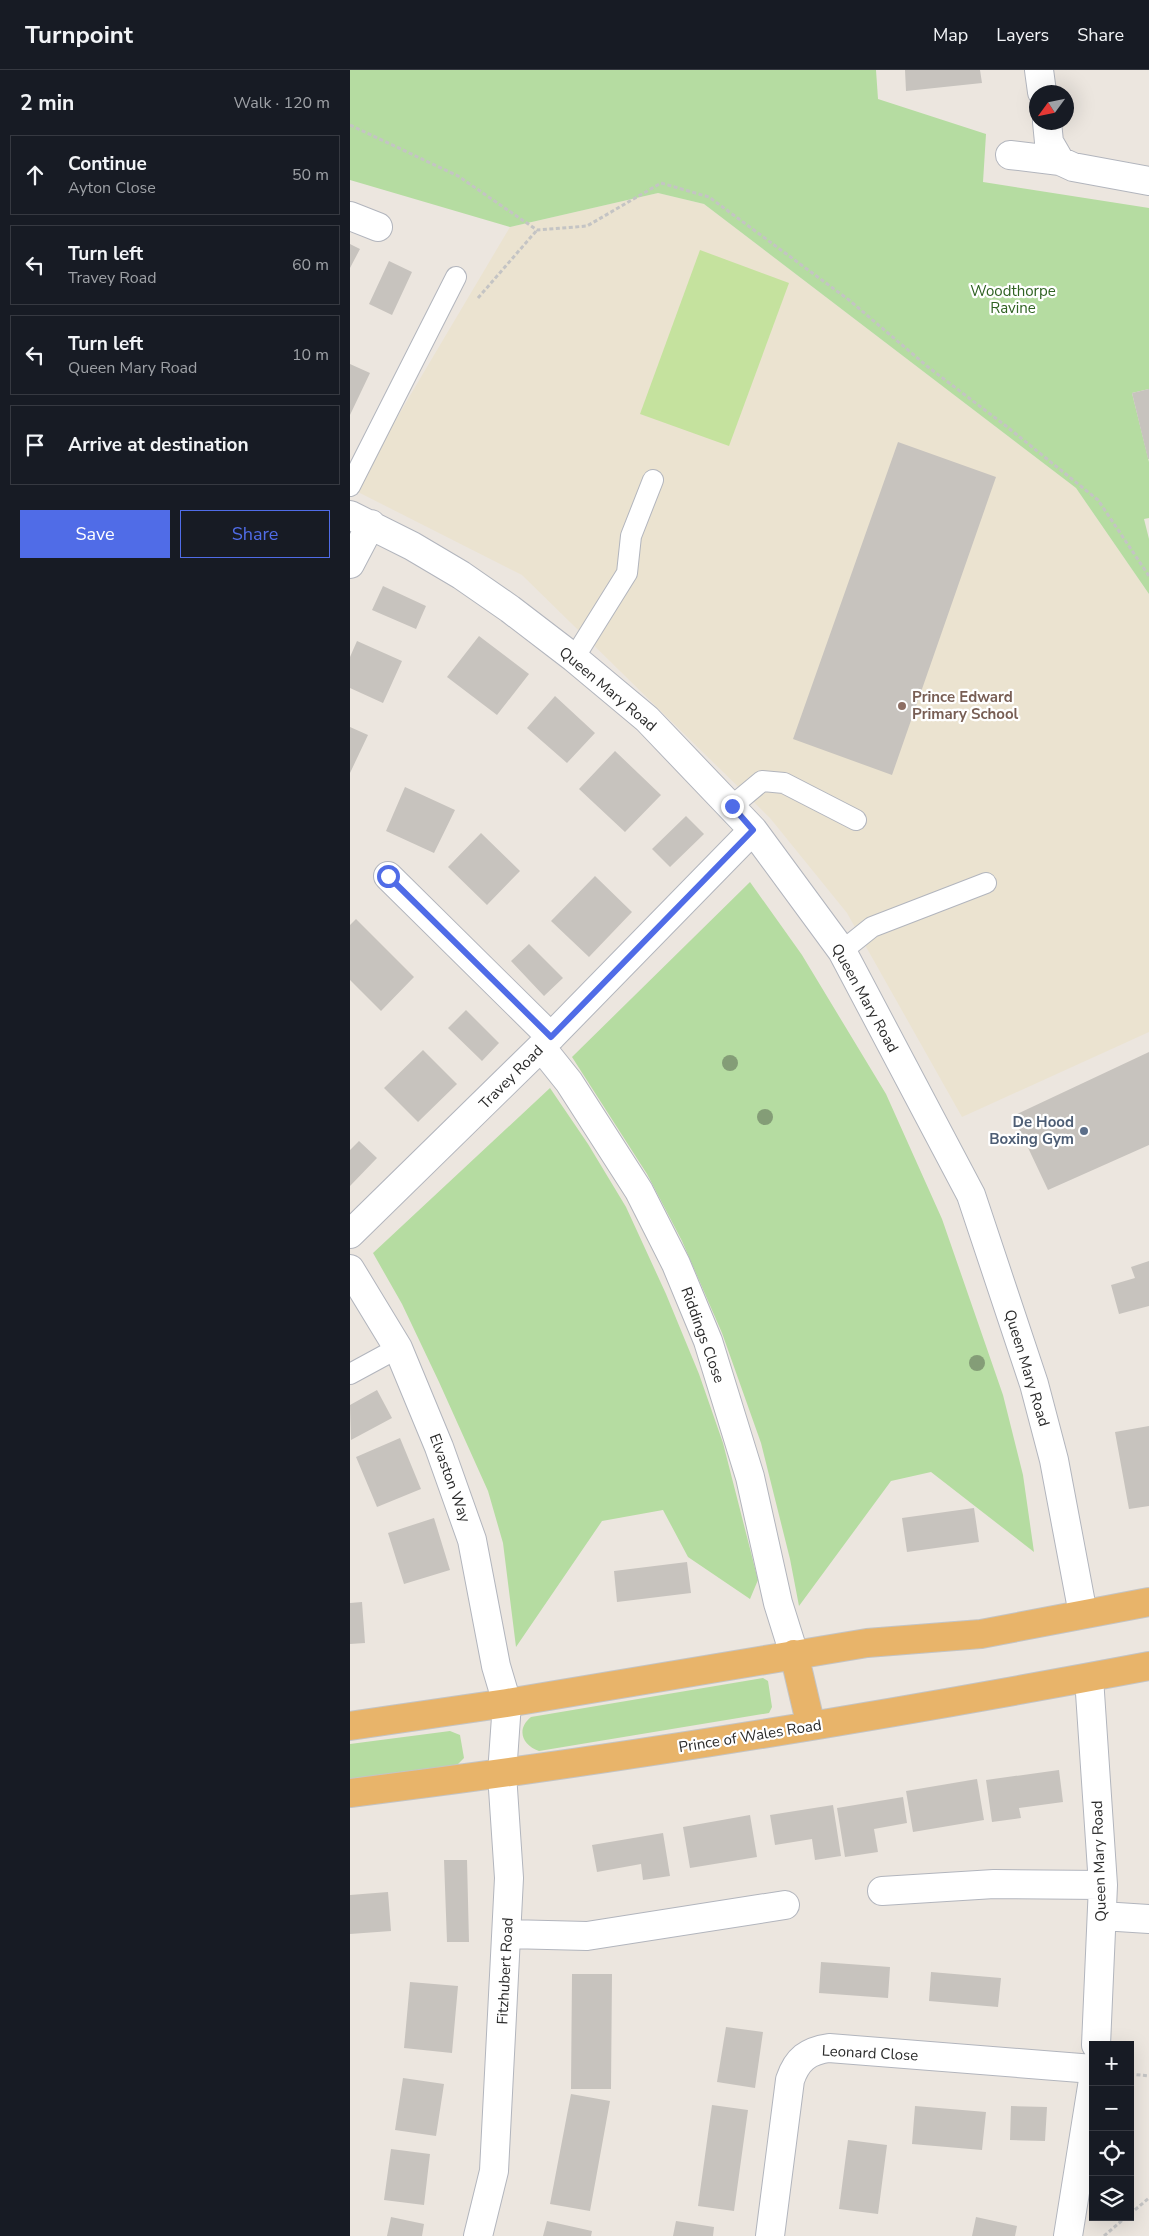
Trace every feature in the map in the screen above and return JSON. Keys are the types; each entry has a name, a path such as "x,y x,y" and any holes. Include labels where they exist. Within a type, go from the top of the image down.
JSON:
{"highway":[{"path":"350,1726 506,1703 866,1642 981,1634 1149,1602"},
{"path":"794,1654 811,1726"},
{"name":"Prince of Wales Road","path":"350,1794 502,1774 811,1726 1149,1666"}],"street":[{"path":"1040,70 1041,85"},
{"path":"1047,130 1049,142 1060,161"},
{"path":"1010,155 1060,161 1073,167 1149,181"},
{"path":"350,216 378,227"},
{"path":"350,564 360,520"},
{"name":"Queen Mary Road","path":"360,520 461,575 510,609 574,658 647,719 753,830 842,951 971,1195 1034,1384 1054,1460 1083,1614"},
{"name":"Travey Road","path":"350,1234 546,1042 753,830"},
{"name":"Riddings Close","path":"388,876 546,1042 569,1082 639,1191 676,1264 708,1341 750,1478 778,1603 794,1654"},
{"name":"Elvaston Way","path":"350,1269 398,1348 439,1447 472,1540 496,1666 506,1703"},
{"name":"Queen Mary Road","path":"1089,1678 1103,1885 1096,2041"},
{"name":"Fitzhubert Road","path":"478,2236 494,2171 507,1934 509,1878 502,1774 506,1703"},
{"path":"882,1891 994,1884 1103,1885"},
{"path":"507,1934 587,1936 785,1905"},
{"path":"1102,1916 1149,1919"},
{"name":"Leonard Close","path":"770,2236 790,2080 795,2067 804,2056 816,2050 829,2048 1089,2069"},
{"path":"1068,2236 1092,2086"}],"lane":[{"path":"350,486 456,277"},
{"path":"574,658 627,573 631,536 653,480"},
{"path":"732,806 762,781 784,783 856,820"},
{"path":"842,951 872,927 986,883"},
{"path":"350,1374 398,1348"}],"path":[{"path":"350,125 458,176 537,230 587,226 661,183 709,197 848,300 928,367 1098,500 1149,576"},
{"path":"1134,2074 1149,2076"},
{"path":"1134,2211 1149,2198"},
{"path":"1104,2236 1121,2221"}],"shaded area":[{"name":"Prince Edward Primary School","path":"658,193 704,204 1076,488 1149,594 1149,1032 962,1117 847,913 770,818 522,575 354,490 510,227"}],"green space":[{"name":"Woodthorpe Ravine","path":"350,70 876,70 878,99 986,134 983,182 1149,208 1149,389 1132,393 1149,462 1149,518 1144,519 1149,539 1149,594 1076,488 704,204 658,193 510,227 350,180"},
{"path":"700,250 789,283 729,446 640,414"},
{"path":"750,882 802,955 886,1094 942,1219 1003,1395 1023,1475 1034,1552 931,1472 891,1481 799,1606 790,1559 761,1443 722,1333 682,1241 647,1174 572,1057"},
{"path":"550,1088 588,1144 626,1207 666,1294 699,1374 723,1443 758,1580 750,1599 688,1557 663,1510 602,1521 516,1647 503,1543 488,1491 402,1304 373,1253"},
{"path":"763,1678 768,1681 772,1707 769,1713 539,1751 528,1745 523,1736 522,1731 526,1722 531,1717"},
{"path":"450,1731 460,1735 464,1758 457,1765 350,1781 350,1744"}],"building":[{"path":"905,70 980,70 982,83 906,91"},
{"path":"350,244 360,249 350,268"},
{"path":"389,261 412,272 392,315 369,304"},
{"path":"350,364 370,373 350,415"},
{"path":"1149,389 1149,459 1148,459 1132,393"},
{"path":"898,442 996,477 892,775 793,739"},
{"path":"383,586 426,606 416,629 372,610"},
{"path":"479,636 529,674 497,715 447,677"},
{"path":"357,641 402,661 383,703 350,688 350,657"},
{"path":"555,696 595,733 567,763 527,728"},
{"path":"350,727 368,735 350,773"},
{"path":"615,751 661,795 625,832 579,789"},
{"path":"405,787 455,810 434,853 386,831"},
{"path":"686,816 704,834 670,867 652,849"},
{"path":"481,833 520,871 487,905 448,867"},
{"path":"595,876 632,912 589,957 551,921"},
{"path":"356,919 414,977 381,1011 350,980 350,925"},
{"path":"529,944 563,978 544,996 511,961"},
{"path":"466,1010 499,1043 482,1061 448,1028"},
{"path":"423,1050 457,1084 418,1122 384,1088"},
{"name":"De Hood Boxing Gym","path":"1149,1052 1149,1145 1048,1190 1013,1116"},
{"path":"359,1141 377,1158 350,1186 350,1150"},
{"path":"1149,1261 1149,1306 1119,1314 1111,1285 1135,1278 1131,1267"},
{"path":"377,1390 392,1418 351,1440 350,1405"},
{"path":"1149,1426 1149,1506 1129,1509 1115,1432"},
{"path":"400,1438 421,1489 377,1507 356,1457"},
{"path":"974,1508 979,1542 907,1552 902,1518"},
{"path":"434,1518 450,1570 404,1584 388,1533"},
{"path":"687,1562 691,1593 617,1602 614,1571"},
{"path":"362,1602 365,1643 350,1644 350,1603"},
{"path":"1059,1770 1063,1802 1019,1808 1021,1818 992,1822 986,1780"},
{"path":"977,1779 984,1820 913,1832 906,1791"},
{"path":"903,1797 907,1823 874,1829 878,1852 845,1857 837,1808"},
{"path":"833,1805 841,1856 815,1860 812,1839 775,1845 770,1815"},
{"path":"750,1815 757,1857 690,1868 683,1827"},
{"path":"663,1833 670,1876 643,1880 641,1864 597,1872 592,1845"},
{"path":"444,1860 467,1860 469,1942 447,1942"},
{"path":"388,1892 391,1931 350,1934 350,1895"},
{"path":"821,1962 890,1967 888,1998 819,1993"},
{"path":"931,1972 1001,1978 998,2007 929,2001"},
{"path":"572,1974 612,1974 611,2089 571,2089"},
{"path":"410,1982 458,1986 452,2053 404,2048"},
{"path":"726,2027 763,2032 755,2088 717,2082"},
{"path":"403,2078 444,2084 436,2136 395,2130"},
{"path":"571,2094 610,2101 590,2211 550,2204"},
{"path":"712,2105 748,2110 734,2211 698,2206"},
{"path":"915,2106 986,2112 982,2150 912,2144"},
{"path":"1011,2106 1047,2107 1045,2141 1010,2140"},
{"path":"848,2140 887,2145 878,2214 839,2209"},
{"path":"391,2149 430,2154 424,2205 384,2200"},
{"path":"391,2217 424,2224 422,2236 387,2236"},
{"path":"976,2217 1017,2226 1015,2236 972,2236"},
{"path":"547,2221 592,2231 591,2236 543,2236"},
{"path":"676,2221 714,2227 713,2236 673,2236"}],"place":[{"name":"Prince Edward Primary School","path":"902,706"},
{"name":"De Hood Boxing Gym","path":"1084,1131"}],"route":[{"path":"388,876 551,1037 753,830 732,806"}]}
